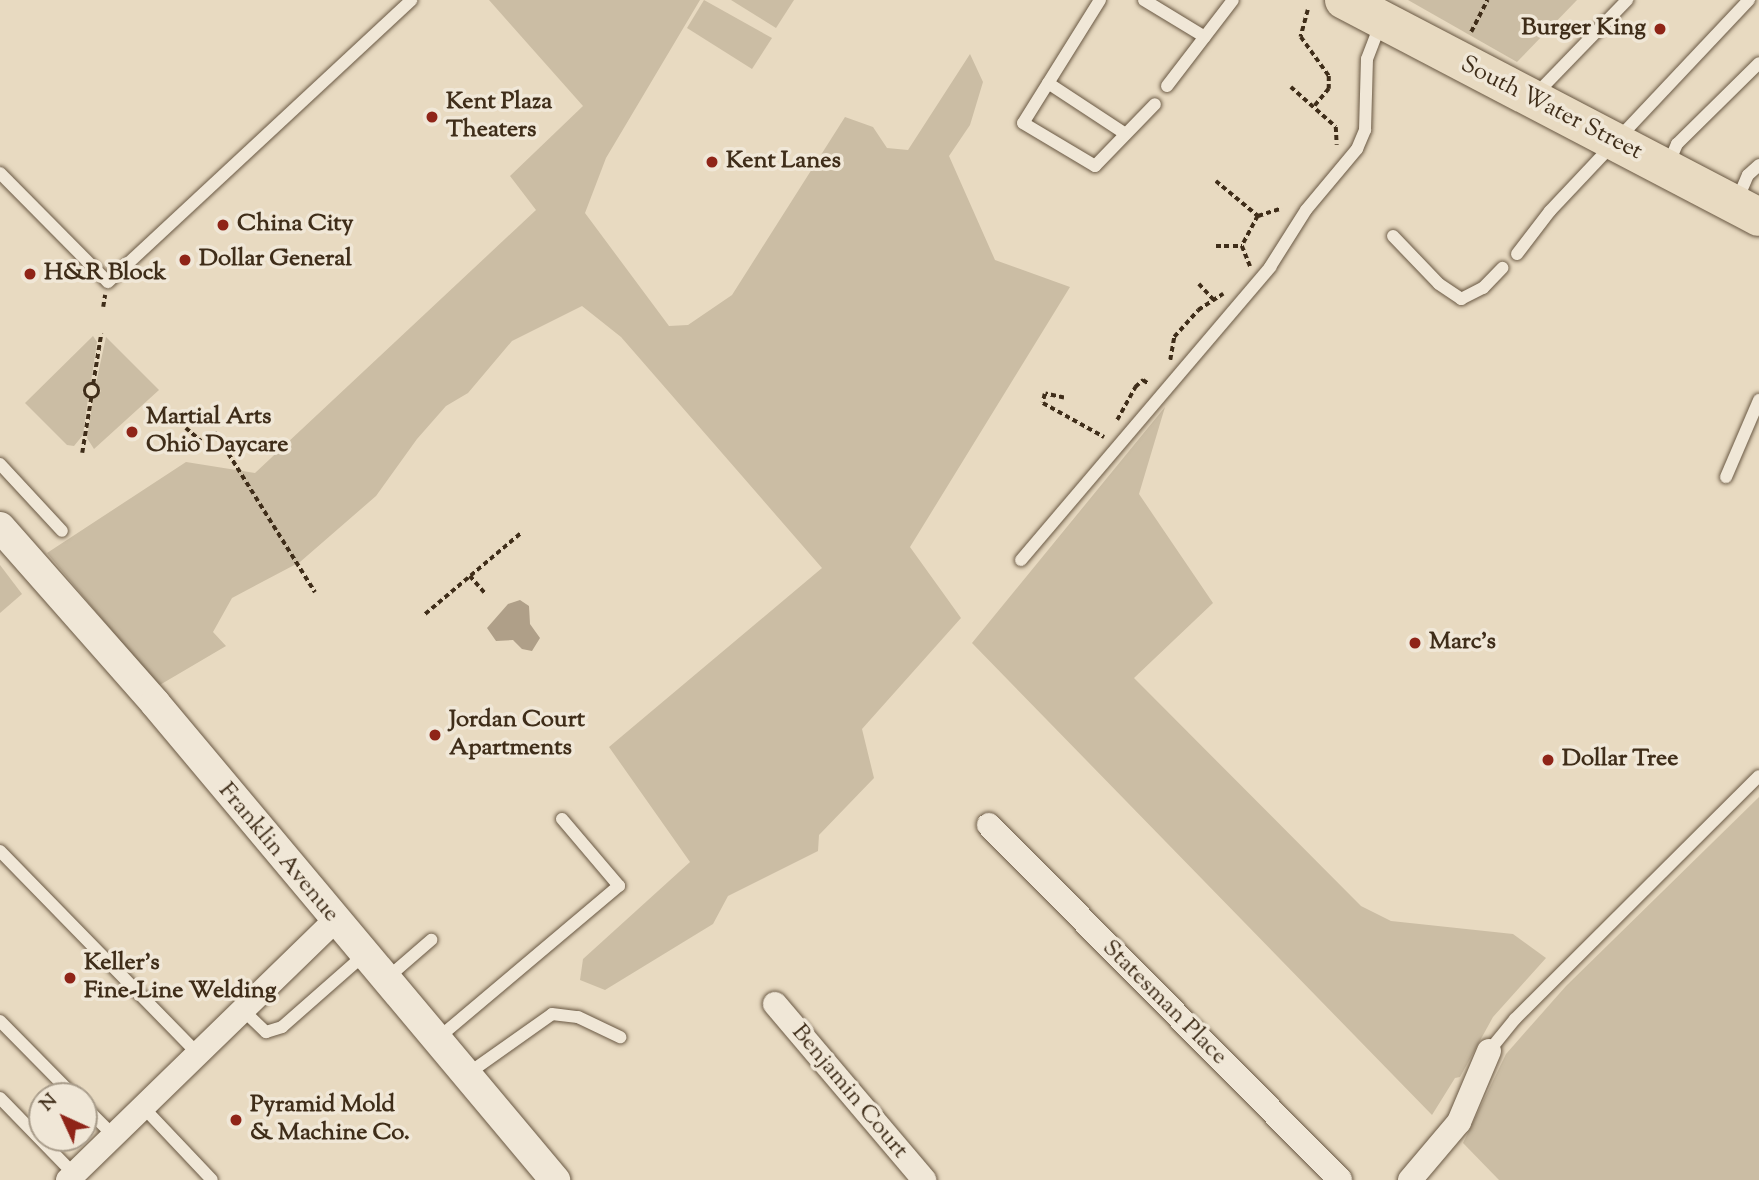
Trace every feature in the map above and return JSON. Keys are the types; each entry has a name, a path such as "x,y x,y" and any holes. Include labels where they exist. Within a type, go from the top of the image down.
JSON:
{"main road":[{"name":"South Water Street","path":"1326,5 1382,20 1747,211"}],"street":[{"name":"Franklin Avenue","path":"0,527 155,703 334,921 555,1180"},
{"name":"Statesman Place","path":"989,825 1340,1180"},
{"path":"71,1177 334,921"},
{"name":"Benjamin Court","path":"775,1004 924,1180"},
{"path":"1410,1180 1459,1122 1489,1051"}],"lane":[{"path":"0,173 108,282 411,0"},
{"path":"1100,0 1023,123 1085,163 1095,166 1124,133 1155,104"},
{"path":"1144,0 1205,37"},
{"path":"1167,86 1233,0"},
{"path":"1531,99 1627,0"},
{"path":"1517,254 1550,211 1600,163 1614,141 1749,0"},
{"path":"1021,560 1270,267 1306,210 1357,149 1365,130 1367,59 1382,20"},
{"path":"1666,169 1677,144 1759,63"},
{"path":"1048,83 1124,133"},
{"path":"1747,211 1748,175 1759,164"},
{"path":"1393,236 1439,284 1461,299 1483,288 1502,268"},
{"path":"1726,477 1759,400"},
{"path":"0,464 62,531"},
{"path":"1489,1051 1523,1011 1759,776"},
{"path":"437,1039 619,886 562,819"},
{"path":"0,850 198,1054"},
{"path":"385,979 431,940"},
{"path":"243,1010 266,1032 282,1027 364,955"},
{"path":"465,1075 552,1014 578,1017 620,1037"},
{"path":"0,1021 60,1082"},
{"path":"0,1098 71,1177"},
{"path":"143,1107 212,1180"},
{"path":"98,1120 114,1136"}],"path":[{"path":"1469,36 1487,0"},
{"path":"1314,107 1329,89 1329,75 1301,37 1326,5"},
{"path":"1292,87 1336,127 1336,151"},
{"path":"1216,181 1258,216"},
{"path":"1243,274 1250,266 1242,246 1258,216 1282,208"},
{"path":"1216,246 1242,246"},
{"path":"1199,284 1214,300"},
{"path":"1163,369 1169,362 1174,337 1198,310 1230,290"},
{"path":"91,398 85,391 93,384 101,334"},
{"path":"1116,421 1135,387 1143,380 1150,384 1157,377"},
{"path":"82,453 91,398 99,392 93,384"},
{"path":"1064,398 1045,394 1043,403 1096,436 1103,439 1109,433"},
{"path":"186,428 201,441"},
{"path":"215,432 315,592"},
{"path":"425,614 522,532"},
{"path":"470,576 485,593"}],"shaded area":[{"path":"489,0 700,0 606,158 585,213 669,326 688,325 732,295 845,117 873,127 887,148 908,150 970,54 983,82 970,125 949,156 995,260 1070,287 910,547 961,618 862,729 874,778 819,835 818,851 728,896 713,924 605,990 580,980 583,959 690,862 609,747 822,568 621,337 582,306 512,341 468,393 446,406 417,439 376,496 300,562 232,598 213,632 226,646 158,686 47,553 186,462 255,473 536,210 510,176 583,106"},
{"path":"704,0 772,38 752,69 687,28"},
{"path":"731,0 794,0 776,28"},
{"path":"1408,0 1577,0 1517,62"},
{"path":"93,336 97,342 91,382 82,392 88,399 83,435 74,446 67,445 25,403"},
{"path":"106,337 159,390 94,449 87,438 93,400 101,391 96,383"},
{"path":"1165,407 1139,494 1213,603 1134,678 1361,906 1391,921 1513,934 1546,958 1493,1017 1460,1077 1455,1078 1432,1115 972,643"},
{"path":"0,565 22,594 0,613"},
{"path":"520,600 529,606 530,624 540,638 532,651 522,649 513,640 496,641 487,628 508,604"},
{"path":"1759,797 1759,1180 1499,1180 1463,1143 1506,1054 1566,986"}],"place":[{"name":"Burger King","path":"1660,29"},
{"name":"Kent Plaza Theaters","path":"432,117"},
{"name":"Kent Lanes","path":"712,162"},
{"name":"China City","path":"223,225"},
{"name":"Dollar General","path":"185,260"},
{"name":"H&R Block","path":"30,274"},
{"name":"Martial Arts Ohio Daycare","path":"132,432"},
{"name":"Marc's","path":"1415,643"},
{"name":"Jordan Court Apartments","path":"435,735"},
{"name":"Dollar Tree","path":"1548,760"},
{"name":"Keller’s Fine-Line Welding","path":"70,978"},
{"name":"Pyramid Mold & Machine Co.","path":"236,1120"}]}
